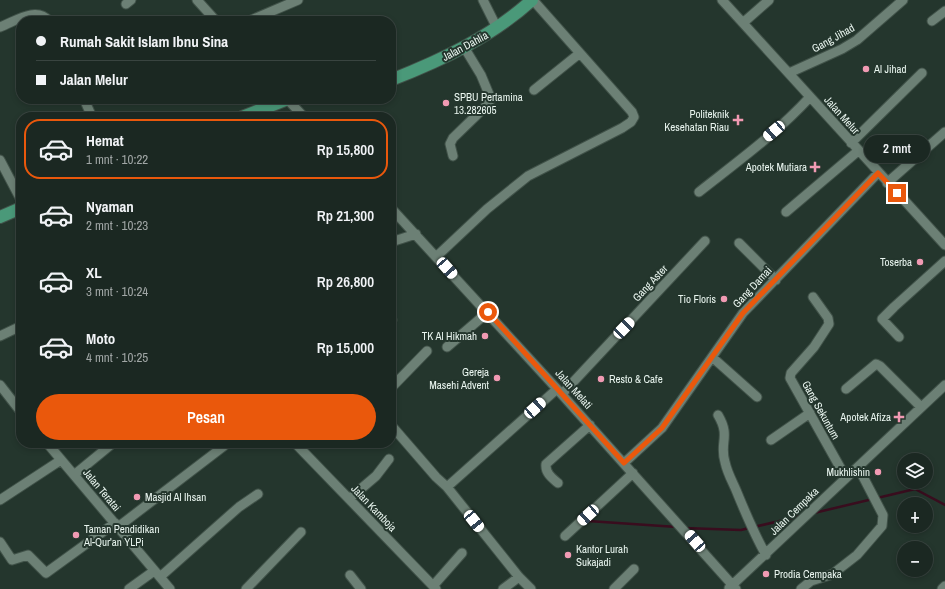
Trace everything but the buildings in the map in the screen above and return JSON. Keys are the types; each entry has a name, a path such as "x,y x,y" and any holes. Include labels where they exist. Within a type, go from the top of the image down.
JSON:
{"main road":[{"name":"Jalan Dahlia","path":"396,78 464,47 497,28 532,0"},
{"path":"254,112 274,104"},
{"path":"0,216 16,210"}],"street":[{"path":"196,0 211,16"},
{"path":"260,16 298,0"},
{"path":"483,0 497,28"},
{"path":"437,256 487,209 528,176 631,122 634,117 632,112 532,0"},
{"name":"Jalan Melur","path":"722,0 744,22 858,151 945,245"},
{"path":"744,22 769,0"},
{"name":"Gang Jihad","path":"789,74 835,53 857,40 902,0"},
{"path":"932,21 945,11"},
{"path":"29,16 34,14 40,14 43,16"},
{"path":"0,27 16,21"},
{"path":"453,156 450,144 453,138 491,100 481,76 464,47"},
{"path":"534,90 580,53"},
{"path":"851,143 922,73"},
{"path":"699,192 768,136 810,97"},
{"path":"292,104 299,112"},
{"path":"888,183 945,132"},
{"path":"786,212 858,151"},
{"path":"0,160 16,190"},
{"name":"Gang Damai","path":"624,463 662,428 743,313 878,173"},
{"name":"Jalan Melati","path":"396,213 437,256 695,541 732,588"},
{"path":"396,240 416,234"},
{"name":"Gang Aster","path":"447,487 559,391 705,241"},
{"path":"739,243 776,280"},
{"path":"899,338 882,319 945,261"},
{"name":"Gang Sekuntum","path":"813,297 828,318 829,324 814,347 789,375 846,478"},
{"path":"447,347 488,312"},
{"path":"0,336 16,328"},
{"path":"396,383 427,351"},
{"path":"712,357 757,397"},
{"path":"846,389 876,364 880,366 921,407"},
{"path":"0,385 16,406"},
{"name":"Jalan Cempaka","path":"732,588 820,502 945,385"},
{"path":"771,440 810,414"},
{"path":"718,415 723,424 726,435 723,445 724,461 752,531 766,554"},
{"path":"558,483 545,469 546,464 590,425"},
{"path":"396,432 436,477 447,487 531,589"},
{"name":"Jalan Teratai","path":"51,448 170,589"},
{"path":"74,475 107,448"},
{"path":"0,542 12,560 28,555 46,573 116,525 221,448"},
{"name":"Jalan Kamboja","path":"300,448 430,587"},
{"path":"349,499 376,476 388,459"},
{"path":"0,500 61,460"},
{"path":"801,589 811,581 833,574 857,555 882,526 883,515 858,467"},
{"path":"565,536 633,473"},
{"path":"130,589 157,574 258,494"},
{"path":"246,589 300,532"},
{"path":"430,587 462,553"},
{"path":"614,589 634,569"},
{"path":"350,575 361,589"},
{"path":"503,589 520,577"},
{"path":"942,589 945,586"}],"waterway":[{"path":"814,513 915,489 945,505"},
{"path":"684,528 741,530 801,516"},
{"path":"588,521 677,527"}],"place":[{"name":"Al Jihad","path":"866,69"},
{"name":"SPBU Pertamina 13.282605","path":"446,103"},
{"name":"Politeknik Kesehatan Riau","path":"738,120"},
{"name":"Apotek Mutiara","path":"815,167"},
{"name":"Toserba","path":"920,262"},
{"name":"Tio Floris","path":"724,299"},
{"name":"TK Al Hikmah","path":"485,336"},
{"name":"Gereja Masehi Advent","path":"497,378"},
{"name":"Resto & Cafe","path":"601,379"},
{"name":"Apotek Afiza","path":"899,417"},
{"name":"Mukhlishin","path":"878,472"},
{"name":"Masjid Al Ihsan","path":"137,497"},
{"name":"Taman Pendidikan Al-Qur'an YLPi","path":"76,535"},
{"name":"Kantor Lurah Sukajadi","path":"568,555"},
{"name":"Prodia Cempaka","path":"766,574"}],"route":[{"path":"488,312 624,463 662,428 743,313 878,173 897,193"}]}
